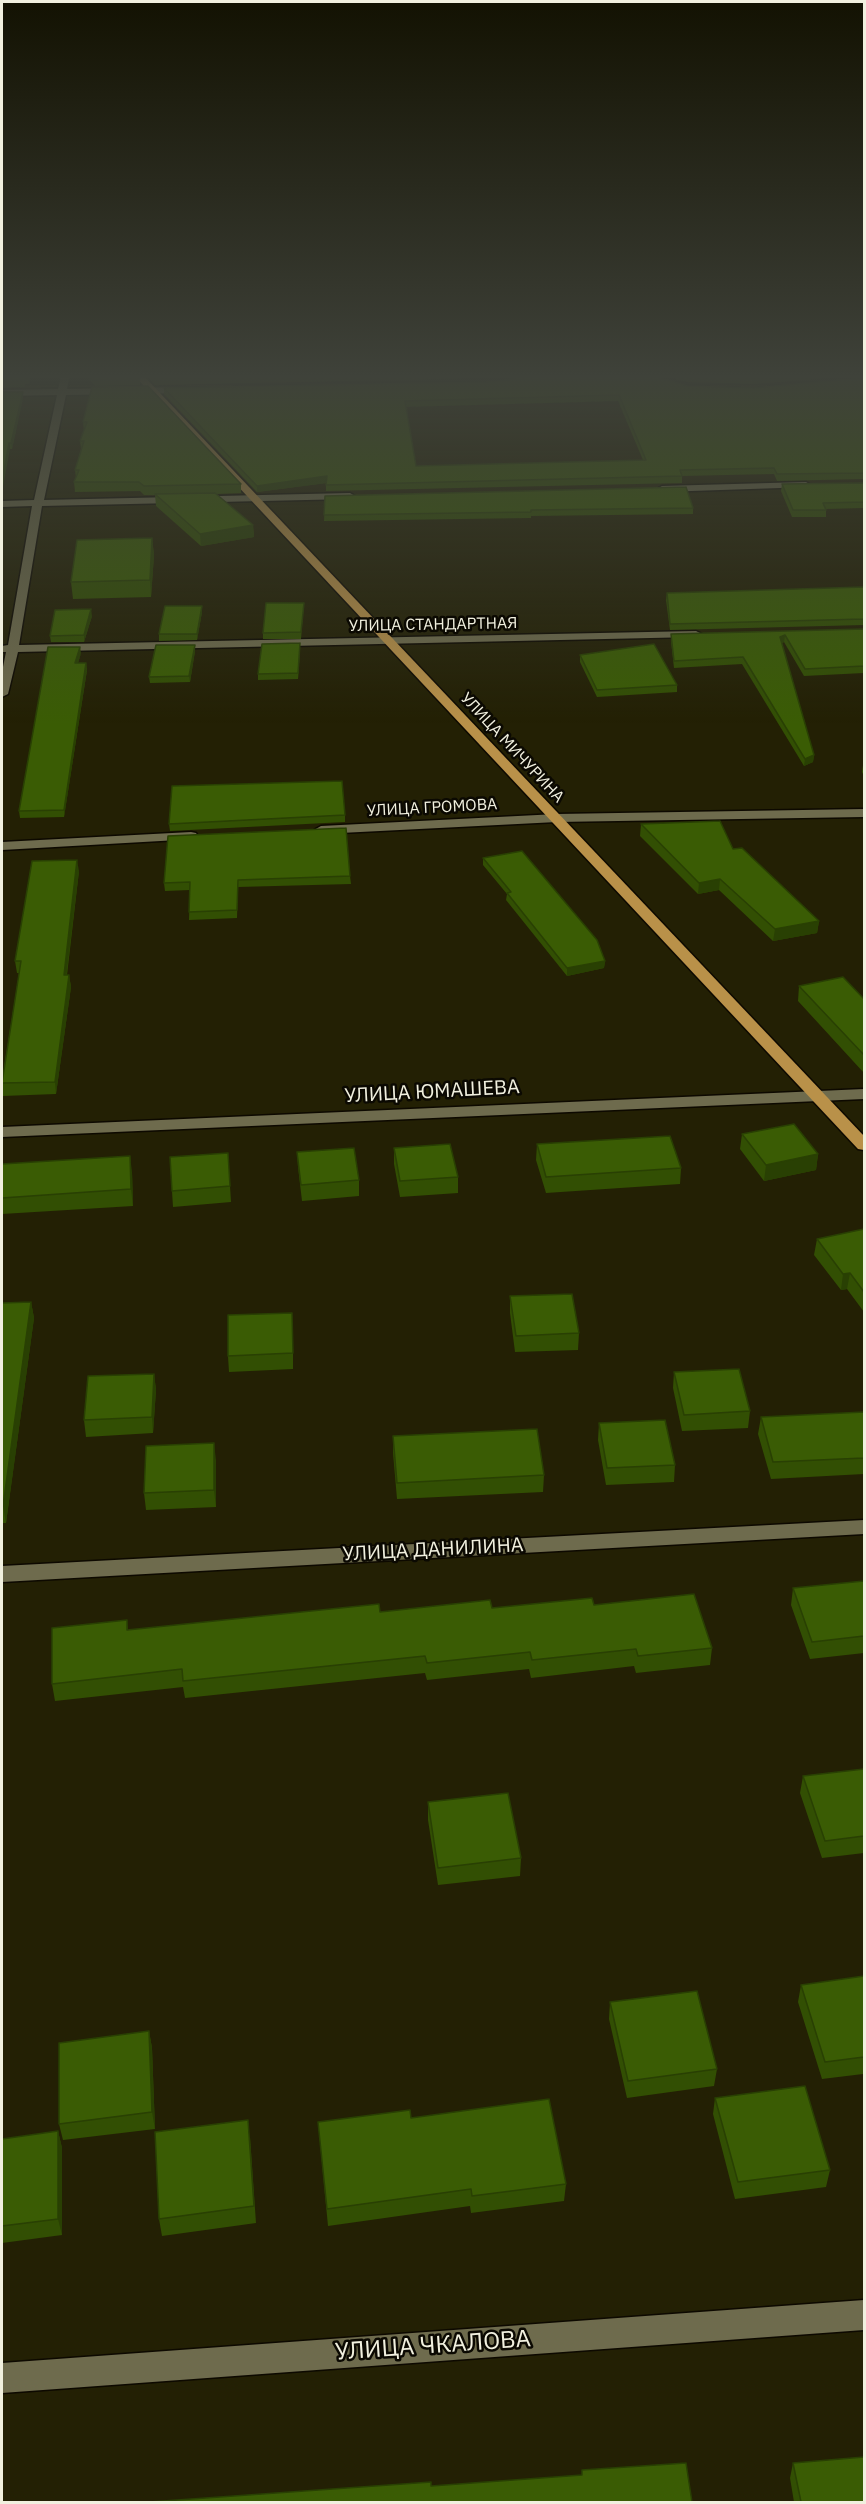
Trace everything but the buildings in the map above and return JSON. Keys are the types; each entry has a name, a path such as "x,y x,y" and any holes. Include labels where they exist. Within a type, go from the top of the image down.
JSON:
{"main road":[{"name":"УЛИЦА МИЧУРИНА","path":"248,490 864,1145"}],"street":[{"path":"2,694 7,649 42,490"},
{"path":"2,504 364,496"},
{"name":"УЛИЦА СТАНДАРТНАЯ","path":"7,649 390,643 710,634"},
{"name":"УЛИЦА ГРОМОВА","path":"309,831 557,818 864,813"},
{"path":"2,846 202,836"},
{"name":"УЛИЦА ЮМАШЕВА","path":"2,1132 864,1094"},
{"name":"УЛИЦА ДАНИЛИНА","path":"2,1574 864,1527"},
{"name":"УЛИЦА ЧКАЛОВА","path":"2,2378 864,2315"}]}
